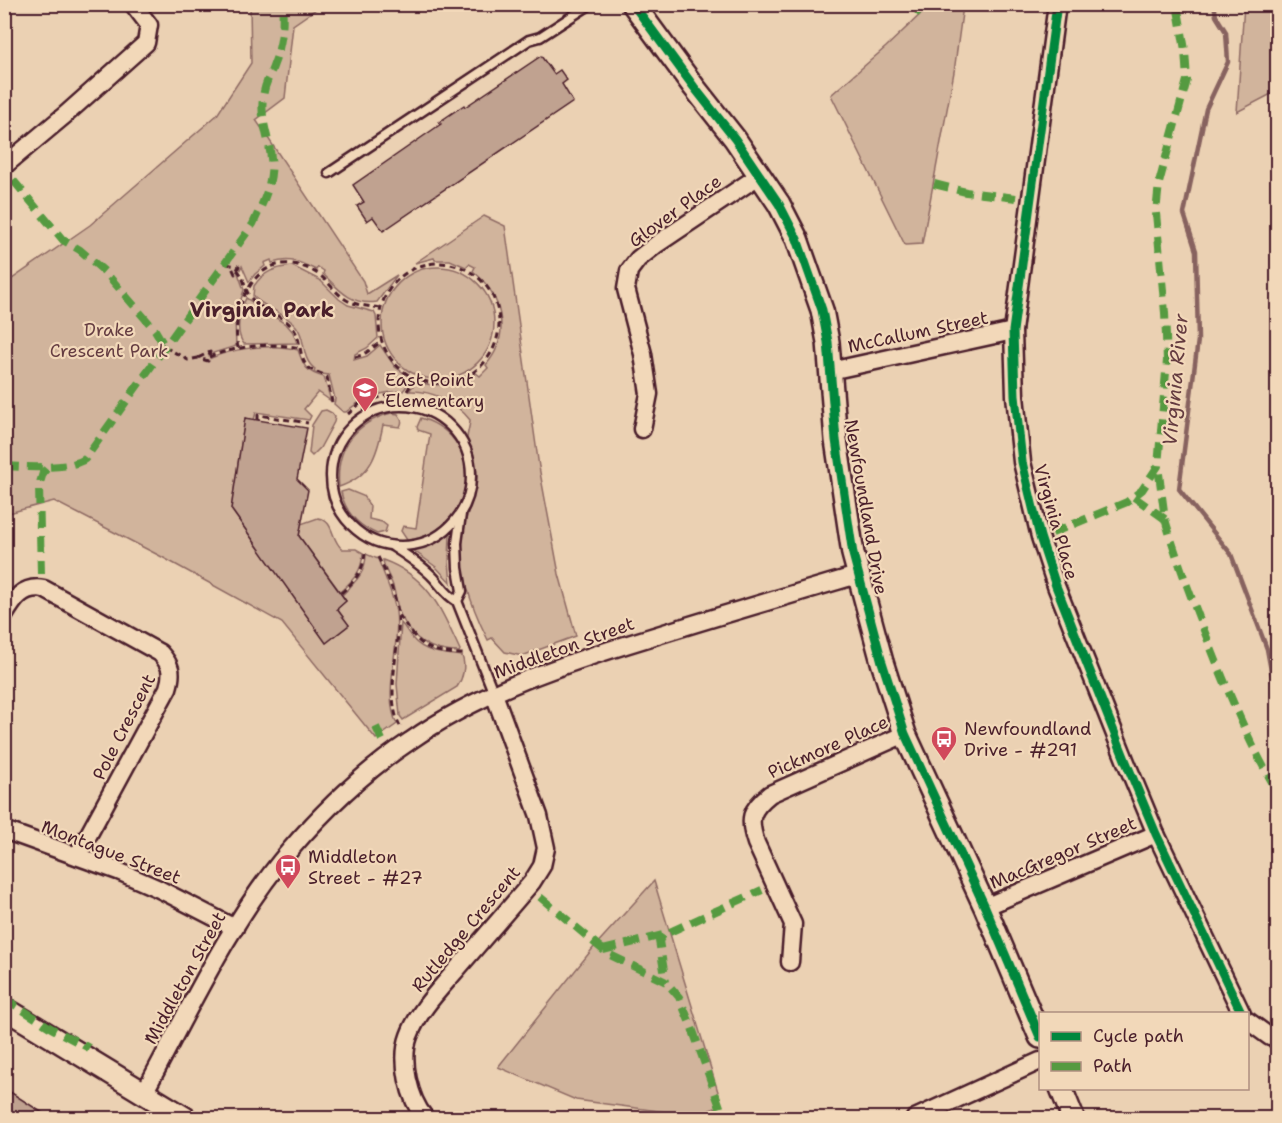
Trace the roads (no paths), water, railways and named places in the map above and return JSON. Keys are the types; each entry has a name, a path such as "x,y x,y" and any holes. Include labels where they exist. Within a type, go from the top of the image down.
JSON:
{"street":[{"path":"4,166 66,115 146,42 149,25 133,4"},
{"name":"Newfoundland Drive","path":"633,4 735,138 797,238 822,310 839,462 858,575 905,734 986,907 1039,1032"},
{"name":"Virginia Place","path":"1058,4 1013,331 1019,440 1040,537 1073,628 1156,834 1241,1012"},
{"name":"Glover Place","path":"642,429 649,394 643,354 626,289 629,271 638,259 657,244 760,175"},
{"name":"McCallum Street","path":"830,371 1013,331"},
{"name":"Middleton Street","path":"144,1093 235,928 289,852 354,785 410,740 466,707 540,674 589,656 858,575"},
{"name":"Pole Crescent","path":"4,616 18,595 27,589 44,589 160,653 170,663 172,676 168,688 77,856"},
{"name":"Rutledge Crescent","path":"425,1119 410,1089 405,1058 408,1036 438,991 532,882 542,866 546,848 539,816 494,694"},
{"name":"Pickmore Place","path":"790,962 793,924 751,830 754,810 770,794 905,734"},
{"name":"Montague Street","path":"4,830 159,889 235,928"},
{"name":"MacGregor Street","path":"986,907 1156,834"},
{"path":"4,1008 185,1119"},
{"path":"1249,1022 1270,1037"},
{"path":"915,1119 1039,1062"},
{"path":"1061,1090 1072,1119"}],"lane":[{"path":"329,173 529,40 540,37 591,4"},
{"path":"392,546 417,543 446,529 461,513 470,495 473,475 470,458 462,439 448,423 428,412 397,405 368,412 355,419 344,432 332,460 330,471 339,512 358,533 370,540 392,546 421,567 434,578 446,595 457,602 494,694"},
{"path":"457,602 462,591 457,543 461,513"}],"waterway":[{"name":"Virginia River","path":"1214,4 1216,16 1226,32 1228,62 1206,109 1184,214 1196,251 1198,340 1179,489 1231,554 1267,649 1278,708"}],"place":[{"name":"East Point Elementary","path":"365,413"},
{"name":"Newfoundland Drive - #291","path":"944,762"},
{"name":"Middleton Street - #27","path":"288,890"}],"district":[{"name":"Virginia Park","path":"262,310"}],"park label":[{"name":"Drake Crescent Park","path":"109,340"}]}
